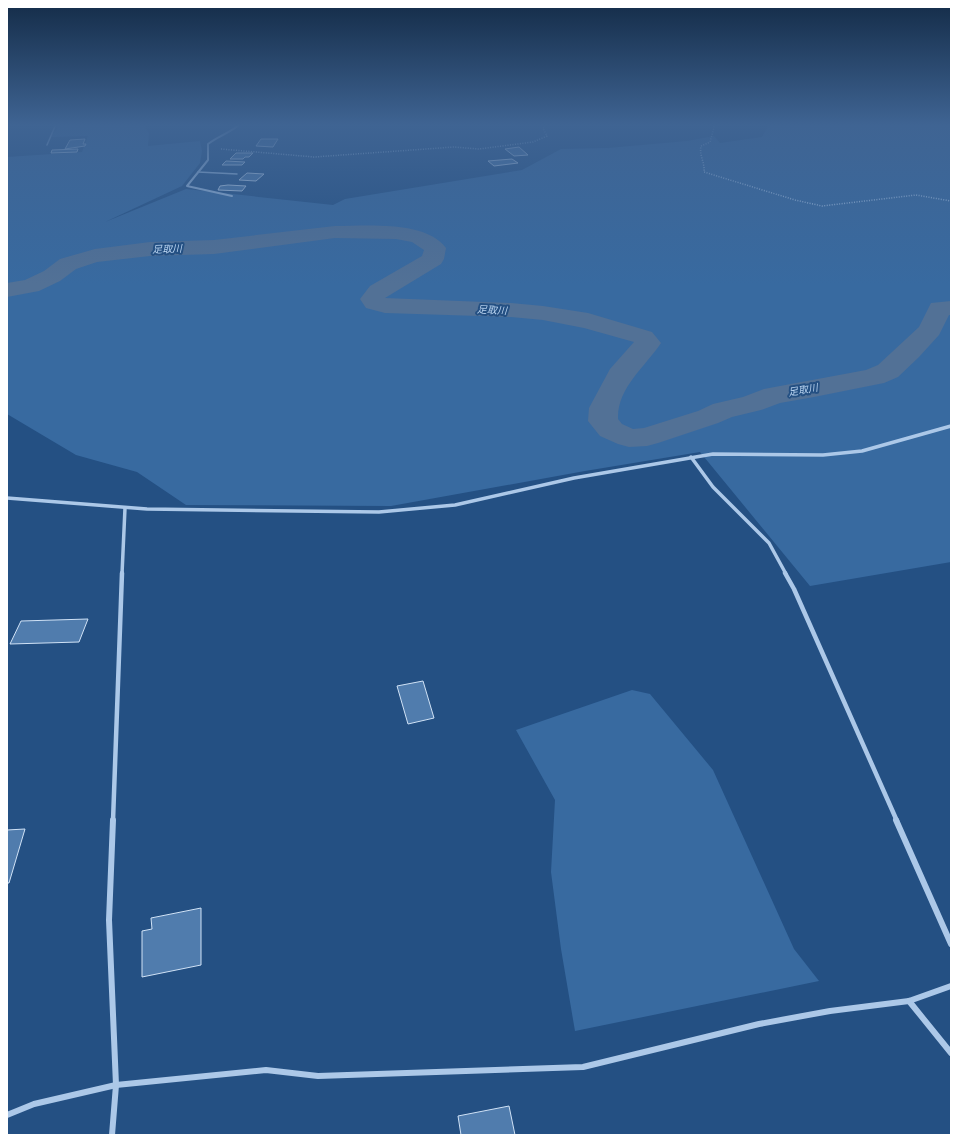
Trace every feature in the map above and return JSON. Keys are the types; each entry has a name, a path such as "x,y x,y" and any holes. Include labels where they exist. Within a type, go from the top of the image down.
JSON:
{"street":[{"path":"194,177 187,186 232,196"},
{"path":"7,498 125,508 379,512 455,505 574,478 713,454 823,455 862,451 951,426"},
{"path":"691,457 713,487 769,543 794,589 951,944"},
{"path":"112,1135 116,1085 109,920 125,508"},
{"path":"7,1115 34,1104 116,1085 266,1070 318,1076 583,1067 759,1024 830,1011 909,1001 951,986"},
{"path":"909,1001 951,1053"}],"path":[{"path":"720,177 794,200 822,206 916,195 951,201"}],"shaded area":[{"path":"7,177 189,177 182,186 105,222 186,189 333,205 345,199 477,177 951,177 951,562 810,586 700,452 391,506 186,505 137,472 76,455 7,414"},
{"path":"632,690 650,694 713,770 794,949 819,981 575,1031 561,949 551,872 555,800 516,730"}],"building":[{"path":"242,177 260,177 256,181 239,180"},
{"path":"220,186 246,186 242,191 218,190"},
{"path":"88,619 79,642 10,644 21,621"},
{"path":"423,681 434,718 408,724 397,686"},
{"path":"25,829 9,883 7,883 7,830"},
{"path":"201,908 201,965 142,977 142,931 152,929 151,918"},
{"path":"509,1106 515,1135 461,1135 458,1116"}],"waterway":[{"name":"足取川","path":"7,290 31,286 52,276 68,264 95,256 150,249 214,247 335,232 396,233 419,237 435,248 433,259 378,291 372,299 375,303 385,306 511,310 543,313 588,321 643,337 648,343 620,375 603,408 603,421 611,430 629,438 647,437 708,417 723,410 751,404 774,395 874,377 888,371 910,351 930,330 940,308 951,308"}]}
